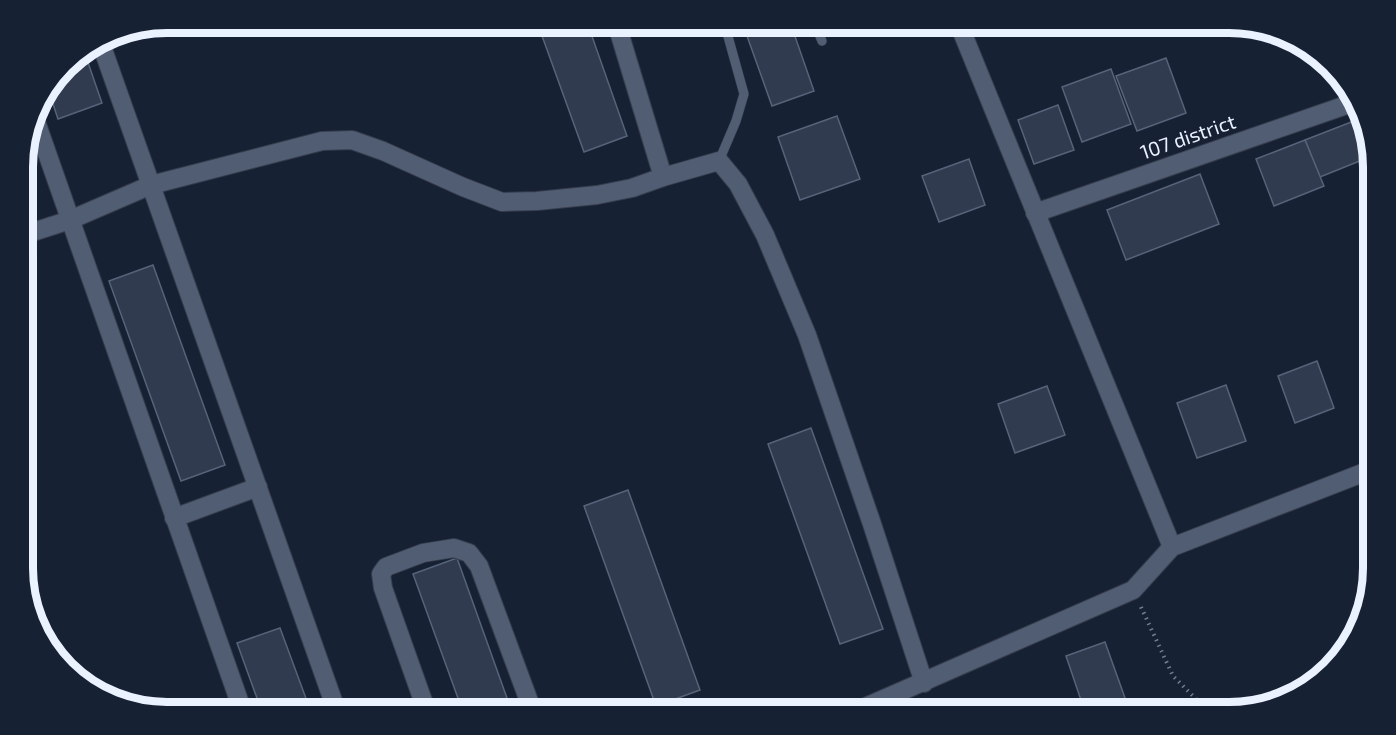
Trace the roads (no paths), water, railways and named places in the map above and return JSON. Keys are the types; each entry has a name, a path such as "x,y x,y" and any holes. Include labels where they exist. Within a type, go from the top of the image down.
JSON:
{"street":[{"path":"619,33 663,177"},
{"path":"962,33 1172,547"},
{"path":"103,50 333,702"},
{"name":"107 district","path":"1035,213 1347,105"},
{"path":"39,130 239,702"},
{"path":"33,231 70,220 151,185 322,141 352,140 384,151 502,202 597,195 632,189 663,177 719,161 738,184 765,235 807,335 924,683"},
{"path":"878,702 1133,590 1172,547 1363,474"},
{"path":"174,518 258,487"},
{"path":"423,702 383,588 381,574 386,567 423,553 454,548 469,553 478,566 529,702"}],"lane":[{"path":"719,161 736,121 744,94 727,33"},
{"path":"819,33 822,41"}]}
